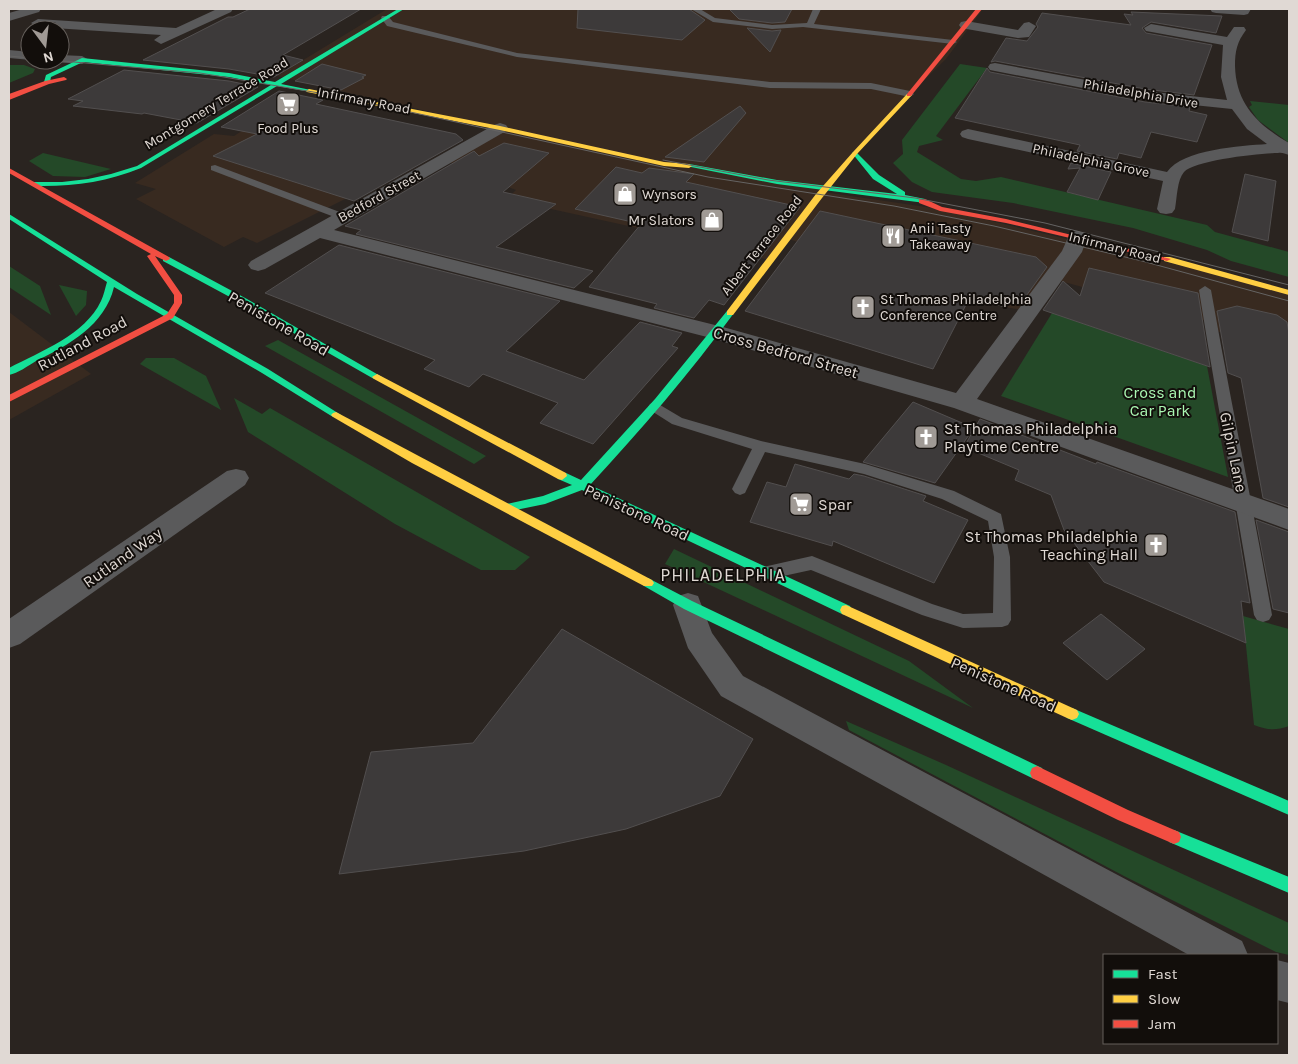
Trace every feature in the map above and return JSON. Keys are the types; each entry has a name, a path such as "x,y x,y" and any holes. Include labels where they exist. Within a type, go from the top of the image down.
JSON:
{"main road":[{"name":"Montgomery Terrace Road","path":"34,184 75,186 99,182 139,167 401,9"},
{"name":"Albert Terrace Road","path":"506,508 536,504 563,496 582,486 626,441 715,332 788,239 822,192 855,153 910,94 978,9"},
{"name":"Infirmary Road","path":"82,60 175,68 276,83 500,128 664,164 686,165 908,209 940,209 1137,251 1289,293"},
{"path":"47,82 48,76 82,60"},
{"path":"9,102 12,96 47,82 62,80 103,62"},
{"path":"855,153 875,177 893,190 908,197"},
{"name":"Penistone Road","path":"9,170 339,356 582,486 1028,695 1289,808"},
{"name":"Infirmary Road","path":"822,192 915,198 940,209"},
{"path":"9,216 112,281 329,411 688,605 1123,815 1289,885"},
{"path":"146,248 159,269 174,286 178,295 178,303 170,316"},
{"name":"Rutland Road","path":"9,372 73,334 89,322 105,302 112,281"},
{"name":"Rutland Road","path":"9,399 170,316"},
{"path":"1226,781 1281,817"}],"street":[{"path":"9,17 35,9"},
{"path":"147,46 227,9"},
{"path":"1216,9 1244,10"},
{"path":"70,25 176,32"},
{"path":"966,25 1018,34 1024,34 1029,26"},
{"path":"70,35 86,26"},
{"path":"1152,28 1234,36 1227,70 1232,98 1248,121 1286,148"},
{"name":"Infirmary Road","path":"70,59 82,60"},
{"name":"Philadelphia Drive","path":"995,67 1048,72 1163,98 1199,103 1236,105"},
{"name":"Philadelphia Grove","path":"1009,143 1016,126"},
{"name":"Bedford Street","path":"258,265 341,216 500,128"},
{"name":"Philadelphia Grove","path":"968,134 1173,178 1166,209"},
{"path":"1173,178 1178,168 1191,161 1286,148"},
{"name":"Cross Bedford Street","path":"316,231 715,332 962,402 1245,506 1289,520"},
{"path":"962,402 1072,252 1077,237"},
{"name":"Rutland Way","path":"9,635 236,478"},
{"path":"688,605 699,639 732,686 1226,954"}],"lane":[{"path":"695,9 713,20 772,27 809,26 953,42"},
{"path":"809,26 817,9"},
{"path":"385,18 390,24 477,47 517,55 770,85 871,86 910,94"},
{"path":"215,168 341,216"},
{"name":"Gilpin Lane","path":"1204,290 1221,389 1245,506 1263,614"},
{"path":"655,407 678,422 761,446 865,469 948,495 995,518 1002,557 1002,620 963,621 928,610 812,564 765,573"},
{"path":"740,489 761,446"}],"shaded area":[{"path":"387,9 983,9 946,59 910,94 823,192 940,209 1289,293 1289,350 1212,330 1210,322 1053,279 1029,311 1004,307 957,290 788,239 770,261 751,254 542,207 512,194 516,190 478,176 445,160 499,128 277,76"},
{"path":"257,121 385,174 345,199 257,243 243,237 224,247 136,199 156,189 135,183 214,134 234,136"},
{"path":"9,312 91,374 9,420"}],"green space":[{"path":"960,64 987,68 936,136 943,140 919,146 917,152 961,179 976,181 1001,177 1207,225 1215,232 1289,252 1289,277 1231,261 1207,250 1133,228 1013,203 932,192 912,182 893,163 903,154 902,140"},
{"path":"9,65 20,65 20,70 34,70 33,73 9,83"},
{"path":"1250,101 1289,105 1289,143 1258,120 1249,107 1252,105"},
{"path":"43,153 111,169 85,177 53,176 29,161"},
{"path":"9,266 40,286 51,315 9,287"},
{"path":"59,285 87,291 86,305 76,316"},
{"name":"Cross and Car Park","path":"1052,313 1207,366 1228,477 1001,396"},
{"path":"278,340 486,456 474,464 265,346"},
{"path":"146,358 174,358 206,376 221,410 140,364"},
{"path":"234,398 262,414 270,408 530,557 515,570 481,570 395,524 248,432"},
{"path":"674,549 909,661 973,708 665,564"},
{"path":"1243,616 1289,629 1289,726 1271,729 1254,725"},
{"path":"846,721 1289,923 1289,955 1276,952 1124,876 849,730"}],"building":[{"path":"250,9 361,9 283,55 303,60 274,77 229,69 143,60 228,17 233,17"},
{"path":"578,9 689,9 705,20 682,40 577,28"},
{"path":"729,9 792,9 785,22 772,23 739,19"},
{"path":"1131,12 1222,16 1216,33 1151,22 1142,28 1146,33 1212,45 1194,95 1145,89 995,61 991,62 1006,38 1027,41 1038,27 1036,24 1042,13 1131,25 1124,14 1133,15"},
{"path":"747,28 772,31 781,30 770,52"},
{"path":"322,64 366,75 362,77 364,78 341,90 295,81"},
{"path":"987,68 990,72 1145,102 1190,107 1189,111 1207,115 1197,142 1151,132 1141,158 1119,153 1117,159 1077,151 1080,145 955,118"},
{"path":"124,70 229,81 258,87 197,123 144,113 73,106 83,101 68,99"},
{"path":"279,91 323,100 316,104 456,134 463,140 354,201 213,156 257,134 221,127"},
{"path":"740,106 746,113 704,162 665,157"},
{"path":"504,143 549,153 503,192 556,204 496,247 593,271 574,288 356,234 361,230 345,226 474,151 479,156"},
{"path":"1071,163 1111,172 1098,200 1067,192 1080,168 1068,169"},
{"path":"616,167 642,173 649,168 694,174 686,182 800,207 724,305 709,300 694,318 654,308 657,304 589,287 641,224 575,209"},
{"path":"1245,174 1276,181 1268,241 1232,232"},
{"path":"820,211 1036,257 1047,267 1021,303 1011,299 1004,307 971,295 933,369 745,311"},
{"path":"339,245 560,301 506,351 584,380 640,322 682,333 672,346 678,348 593,444 540,423 558,403 483,374 469,387 424,369 435,360 265,293"},
{"path":"1089,268 1198,293 1210,367 1043,310 1063,281 1080,296"},
{"path":"1237,306 1277,315 1287,322 1289,334 1289,507 1263,498 1241,378 1228,373 1217,311"},
{"name":"St Thomas Philadelphia Playtime Centre","path":"913,402 974,428 935,483 863,462"},
{"name":"St Thomas Philadelphia Teaching Hall","path":"980,419 1096,464 1097,462 1235,512 1250,603 1241,601 1246,643 1104,582 1064,530 1051,495 1015,480 1019,470 964,447"},
{"path":"795,464 849,479 854,474 864,476 926,496 923,501 968,520 934,583 833,541 832,546 750,522 767,482 786,487"},
{"path":"1256,520 1289,532 1289,613 1273,609"},
{"path":"1101,614 1145,649 1107,680 1063,643"},
{"path":"562,629 753,739 720,796 626,829 524,851 339,874 371,752 473,743"}],"tram line":[{"path":"9,56 20,57"},
{"path":"70,62 200,73 337,96 708,177 894,206 994,226 1142,261 1289,301"},
{"path":"663,160 768,180 915,198 1045,223 1289,285"}],"traffic: fast":[{"path":"34,184 88,182 139,167 401,9"},
{"path":"47,82 48,76 82,60 229,75 309,91"},
{"path":"855,153 876,177 902,194"},
{"path":"689,166 777,182 915,198 922,201"},
{"path":"9,216 134,296 265,371 336,415"},
{"path":"166,259 377,377"},
{"path":"9,372 63,343 88,324 106,300 111,281"},
{"path":"582,486 640,422 730,313"},
{"path":"562,476 846,610"},
{"path":"506,508 545,500 582,486"},
{"path":"648,583 688,605 1037,773"},
{"path":"1072,714 1289,808"},
{"path":"1174,837 1289,885"}],"traffic: slow":[{"path":"309,91 500,128 664,164 689,166"},
{"path":"730,313 819,196 855,153 909,95"},
{"path":"1167,259 1289,293"},
{"path":"377,377 562,476"},
{"path":"336,415 416,460 648,583"},
{"path":"846,610 1072,714"}],"traffic: jam":[{"path":"909,95 979,9"},
{"path":"9,98 47,82 64,79"},
{"path":"9,96 19,94"},
{"path":"9,170 166,259"},
{"path":"922,201 940,209 1006,221 1167,259"},
{"path":"151,256 178,295 178,303 170,316"},
{"path":"9,399 170,316"},
{"path":"1037,773 1123,815 1174,837"}],"place":[{"name":"Food Plus","path":"288,104"},
{"name":"Wynsors","path":"625,194"},
{"name":"Mr Slators","path":"712,220"},
{"name":"Anii Tasty Takeaway","path":"893,236"},
{"name":"St Thomas Philadelphia Conference Centre","path":"863,307"},
{"name":"St Thomas Philadelphia Playtime Centre","path":"926,437"},
{"name":"Spar","path":"801,504"},
{"name":"St Thomas Philadelphia Teaching Hall","path":"1156,545"}],"district":[{"name":"PHILADELPHIA","path":"723,575"}]}
